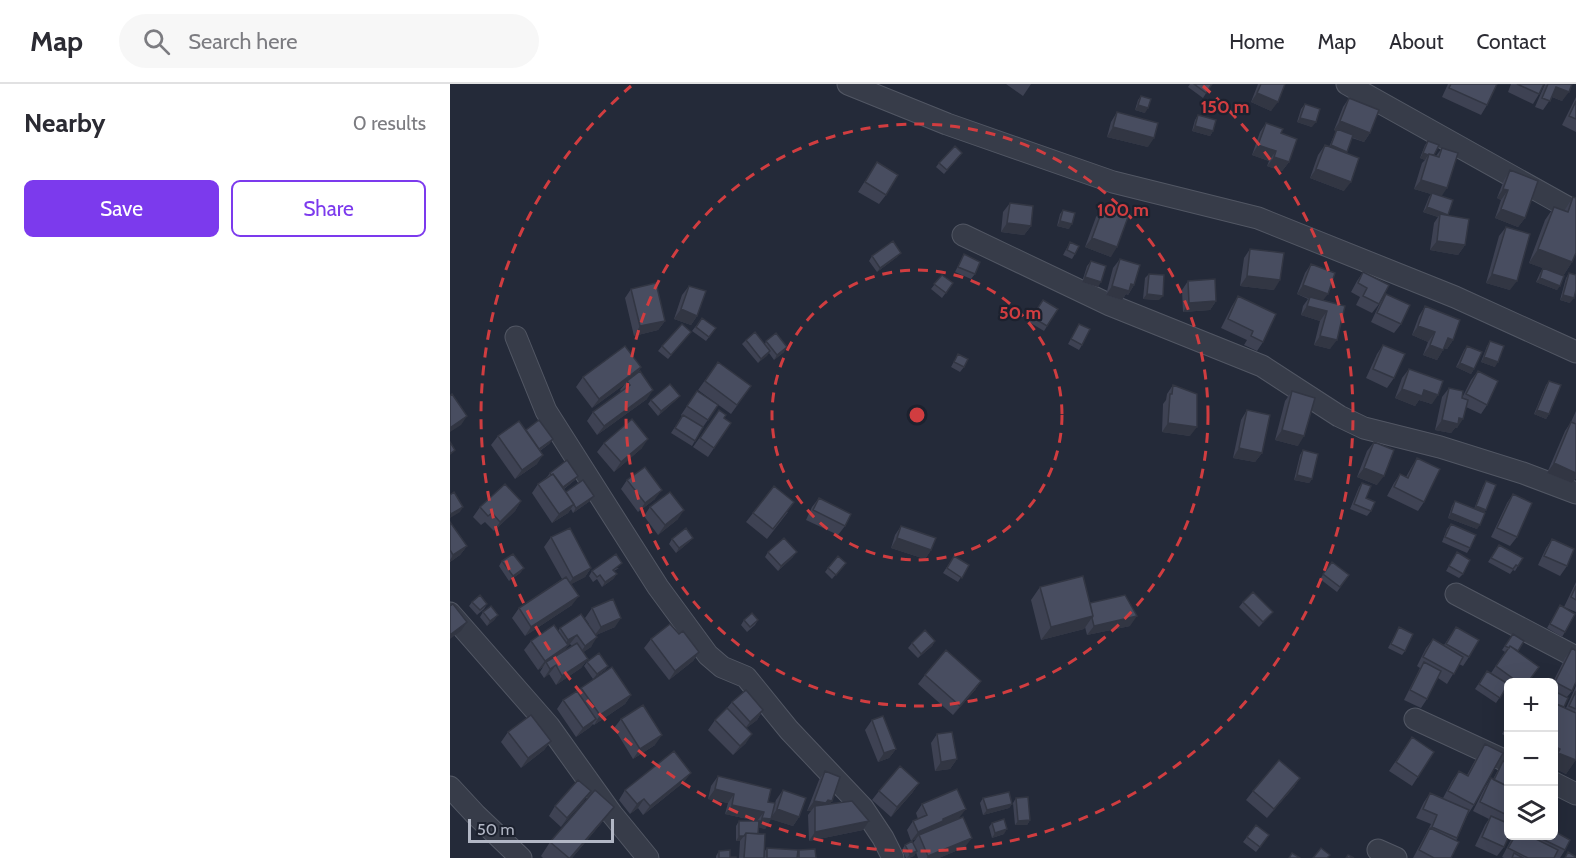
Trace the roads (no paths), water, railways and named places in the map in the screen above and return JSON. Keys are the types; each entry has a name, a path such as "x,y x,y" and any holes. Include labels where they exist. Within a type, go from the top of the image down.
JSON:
{"street":[{"path":"848,84 947,124 1113,182 1258,218 1455,297 1576,352"},
{"path":"1347,84 1576,212"},
{"path":"963,235 1110,305 1262,366 1339,416 1364,428 1440,447 1523,473 1576,493"},
{"path":"516,337 546,411 658,587 708,654 722,667 746,677 789,730 863,808 893,858"},
{"path":"1456,594 1576,657"},
{"path":"450,613 549,726 612,814 648,858"},
{"path":"1415,719 1504,760"},
{"path":"1558,785 1576,794"},
{"path":"450,787 521,858"}]}
